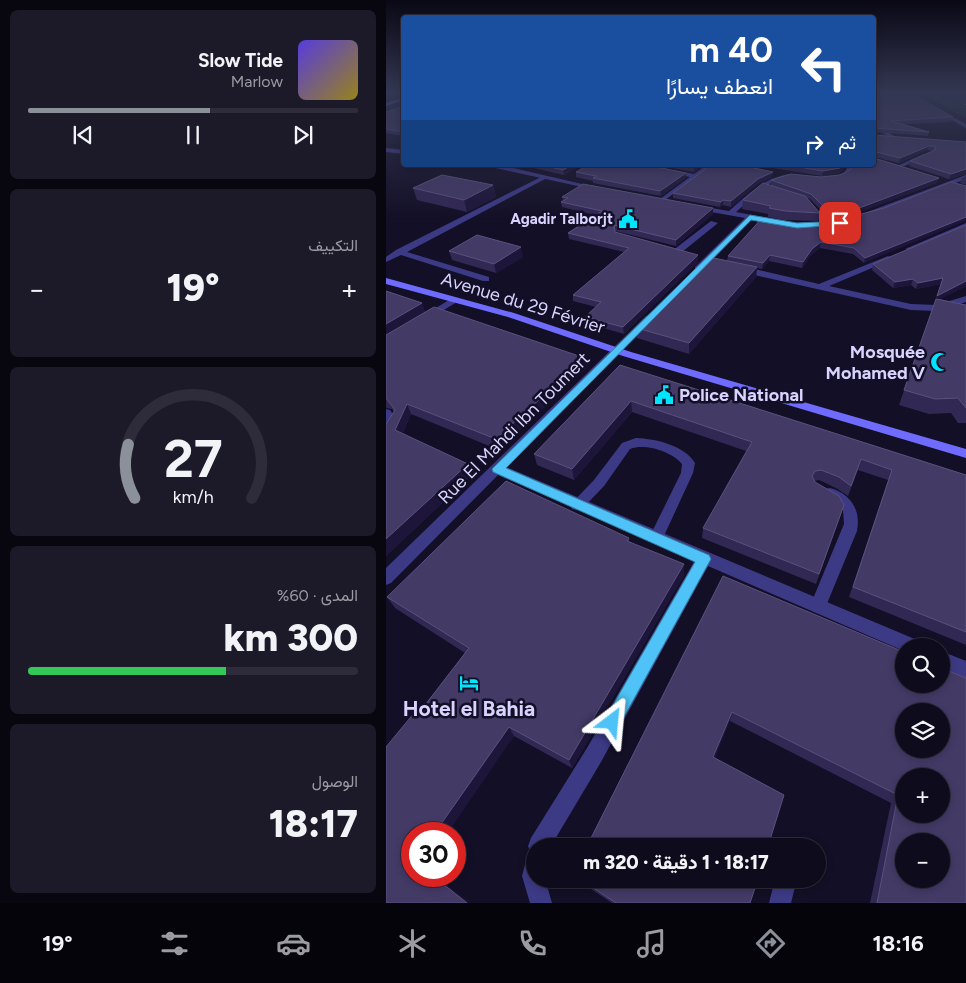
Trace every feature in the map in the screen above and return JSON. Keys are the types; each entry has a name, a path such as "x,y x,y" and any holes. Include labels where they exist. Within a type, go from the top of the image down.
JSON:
{"street":[{"path":"888,134 894,138"},
{"path":"880,136 903,138"},
{"path":"386,150 401,152"},
{"path":"912,171 895,165 930,152"},
{"path":"502,167 543,178 607,190"},
{"path":"647,167 696,176"},
{"path":"662,200 708,167"},
{"path":"830,178 846,174 851,167"},
{"path":"769,171 784,176 809,178"},
{"path":"730,214 769,180 784,176"},
{"path":"561,181 569,177"},
{"path":"855,218 966,177"},
{"path":"386,260 543,178"},
{"path":"939,180 957,186"},
{"path":"760,187 771,189"},
{"path":"653,199 671,202"},
{"path":"800,199 807,202 831,224 820,226"},
{"path":"687,205 786,224"},
{"path":"692,275 750,217"},
{"path":"678,250 714,223"},
{"path":"821,286 966,225"},
{"path":"399,252 486,279"},
{"path":"734,267 911,307 936,308 966,299"},
{"name":"Avenue du 29 Février","path":"386,281 511,315 617,350 966,454"},
{"path":"417,323 454,300"},
{"name":"Rue El Mahdi Ibn Toumert","path":"386,578 657,310"},
{"path":"386,413 392,421 386,430"},
{"path":"577,505 599,483 626,446 636,442 650,443 681,454 689,463 687,472 656,538"},
{"path":"497,469 577,505 895,639"},
{"path":"818,487 836,496 846,505 852,512 853,519 850,531 818,606"},
{"path":"544,838 594,755 704,559"},
{"path":"950,663 966,670"},
{"path":"537,888 541,903"},
{"path":"780,903 784,888"}],"building":[{"path":"876,135 966,142 966,169 951,174 910,161 935,150 935,146 929,146 900,158 876,152"},
{"path":"876,159 939,178 862,207 831,214 811,194 771,180 791,174 821,177 840,175 852,167 876,167"},
{"path":"550,167 568,167 563,170"},
{"path":"585,167 657,167 686,173 660,191 593,178 596,176 576,172"},
{"path":"708,167 749,167 773,172 758,179 731,201 723,200 721,202 673,193"},
{"path":"799,167 841,167 823,171"},
{"path":"442,175 493,185 464,200 413,188"},
{"path":"951,182 966,186 966,217 865,258 854,248 821,242 812,249 803,262 770,255 763,263 728,256 762,218 798,224 831,222 884,208"},
{"path":"763,183 805,196 820,213 785,211 743,200"},
{"path":"583,184 713,208 676,240 614,225 615,232 698,255 623,327 585,317 601,302 573,295 629,248 568,233 602,211 561,202 568,198 562,197"},
{"path":"966,225 966,281 937,296 943,278 918,283 913,279 895,282 873,264"},
{"path":"477,235 521,247 494,264 449,251"},
{"path":"709,257 757,267 689,343 637,328"},
{"path":"386,291 422,303 386,324"},
{"name":"Mosquée Mohamed V","path":"936,299 966,305 966,408 958,398 935,399 904,390"},
{"path":"434,307 585,358 496,439 407,404 395,430 468,464 386,539 386,424 395,410 386,398 386,335"},
{"path":"620,365 966,475 966,632 853,587 892,470 861,459 851,486 839,477 821,470 815,471 812,476 815,482 839,496 844,505 819,574 703,528 752,442 631,401 572,469 534,454"},
{"path":"506,481 629,538 627,541 684,564 569,760 509,727 442,822 401,822 401,887 447,887 467,903 386,903 386,747 419,707 422,709 469,648 387,597"},
{"path":"723,576 895,648 895,693 950,693 950,672 966,678 966,903 877,903 895,810 895,823 950,823 950,768 895,768 895,794 732,712 713,757 784,795 771,838 591,838"},
{"path":"594,888 755,888 750,903 616,903"}],"place":[{"name":"Agadir Talborjt","path":"628,219"},
{"name":"Mosquée Mohamed V","path":"940,362"},
{"name":"Police National","path":"664,395"},
{"name":"Hotel el Bahia","path":"469,683"}],"route":[{"path":"612,722 704,559 497,469 750,217 797,226 840,223"}]}
